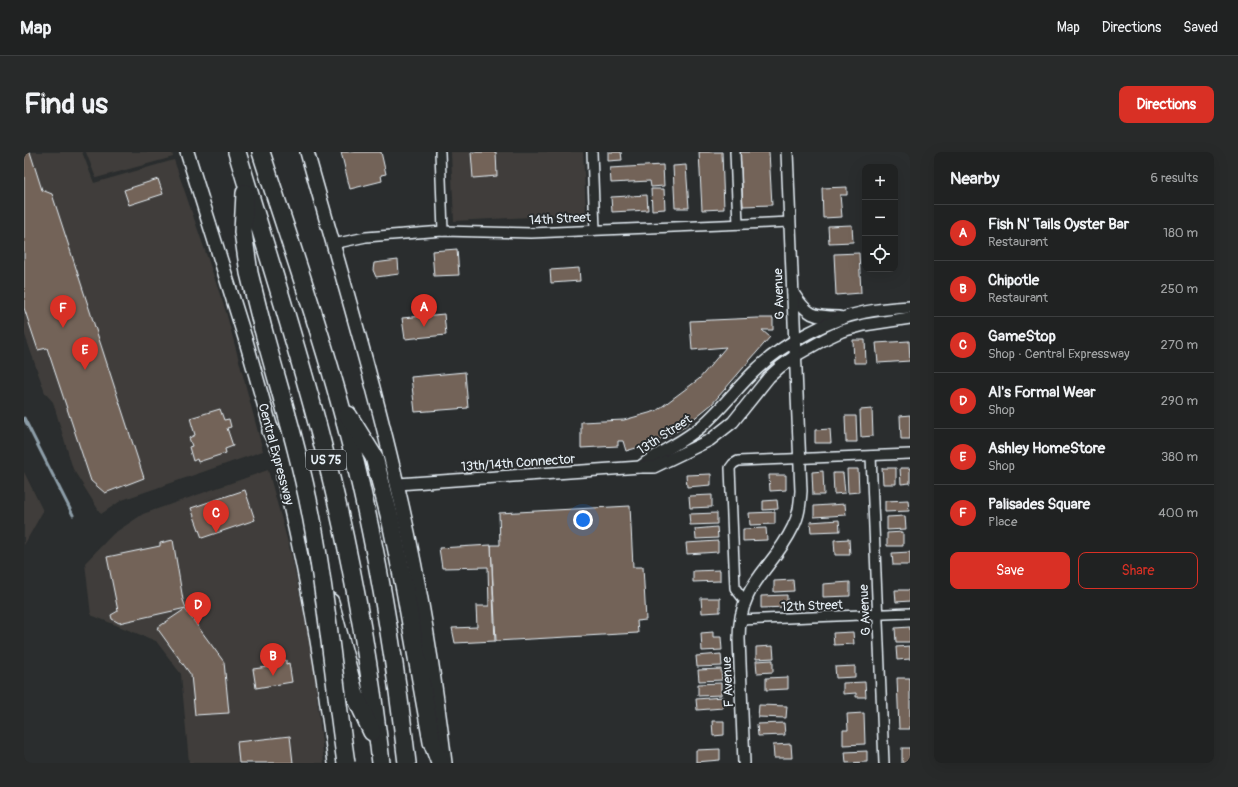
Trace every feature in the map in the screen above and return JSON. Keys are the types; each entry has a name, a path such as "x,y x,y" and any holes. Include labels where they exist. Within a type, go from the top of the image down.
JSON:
{"highway":[{"name":"US 75","path":"237,152 305,380 331,479 358,605 380,755"},
{"name":"US 75","path":"261,152 339,401 362,492 382,591 407,763"},
{"path":"245,179 243,232 250,273 263,329 293,437 312,519 321,573 346,763"},
{"path":"339,401 374,456 391,522 405,590 432,742 440,763"},
{"path":"271,431 285,458 341,639 355,695 380,755"}],"main road":[{"name":"Central Expressway","path":"187,152 246,341 297,533 329,709 336,763"},
{"path":"307,152 372,380 398,484 420,594 445,763"}],"street":[{"path":"440,152 443,231"},
{"path":"592,152 595,230"},
{"path":"735,152 738,224"},
{"name":"G Avenue","path":"787,152 794,342 801,458"},
{"name":"14th Street","path":"333,244 366,237 443,231 531,233 790,222"},
{"path":"792,292 803,308 812,315 820,317 846,317"},
{"path":"794,342 846,317 880,309 910,307"},
{"path":"795,356 842,331 910,318"},
{"name":"13th Street","path":"640,467 650,459 681,442 703,426 756,369 771,356 794,342"},
{"name":"13th Street","path":"640,467 654,467 710,440 733,422 769,377 795,356"},
{"path":"745,601 735,588 730,468 733,464 738,461 910,454"},
{"name":"G Avenue","path":"871,456 884,763"},
{"name":"F Avenue","path":"744,763 739,639 740,620 745,601 758,576 783,544 794,526 801,499 801,458"},
{"name":"13th/14th Connector","path":"398,484 640,467"},
{"name":"12th Street","path":"740,620 910,614"}],"shaded area":[{"path":"24,152 82,152 94,183 174,160 226,312 263,451 122,500 101,514 73,469 53,402 45,393 24,332"},
{"path":"86,152 172,152 173,157 96,178"},
{"path":"451,152 583,152 586,214 454,221"},
{"path":"268,470 292,557 313,657 324,763 189,763 181,674 156,641 91,615 85,563 113,534 143,514"},
{"path":"24,472 43,511 24,545"}],"building":[{"path":"24,152 30,152 42,190 52,194 144,478 105,493 91,481 47,348 38,350 24,308"},
{"path":"341,152 381,152 386,174 381,175 382,181 350,189"},
{"path":"471,152 496,152 497,176 473,178"},
{"path":"608,152 621,152 622,160 608,161"},
{"path":"699,152 722,152 724,209 702,210"},
{"path":"740,152 769,152 772,205 743,206"},
{"path":"663,165 664,186 651,187 650,181 611,183 610,168"},
{"path":"686,165 689,208 675,208 673,166"},
{"path":"158,179 163,194 129,205 124,190"},
{"path":"847,187 847,195 840,195 842,217 823,218 822,188"},
{"path":"651,189 664,189 665,209 652,210"},
{"path":"647,195 648,210 612,212 611,197"},
{"path":"852,225 853,242 829,243 828,226"},
{"path":"457,249 459,275 434,276 432,251"},
{"path":"859,253 861,293 836,295 834,254"},
{"path":"398,260 399,274 376,277 373,270 374,263"},
{"path":"579,268 580,281 551,283 550,270"},
{"path":"444,314 446,335 405,339 402,318"},
{"path":"773,318 773,330 762,330 770,337 712,404 681,429 653,443 626,451 623,441 618,441 618,446 581,448 581,422 624,420 656,411 699,379 726,347 692,350 690,321"},
{"path":"853,340 865,340 866,363 854,363"},
{"path":"909,341 910,361 878,363 876,343"},
{"path":"465,372 468,408 415,412 411,377"},
{"path":"220,409 224,420 229,419 231,427 227,428 233,446 225,449 226,453 198,462 197,459 193,461 189,447 192,446 189,438 195,435 190,418"},
{"path":"872,409 873,436 861,437 860,410"},
{"path":"910,415 910,439 901,439 900,416"},
{"path":"845,416 856,416 857,442 846,442"},
{"path":"830,429 831,443 815,443 815,430"},
{"path":"882,468 896,468 896,484 883,484"},
{"path":"900,468 910,468 910,483 901,484"},
{"path":"847,469 858,469 859,492 848,493"},
{"path":"823,471 824,495 813,495 812,472"},
{"path":"833,473 843,473 845,493 834,494"},
{"path":"711,474 711,485 687,487 686,475"},
{"path":"769,475 786,475 786,490 770,491"},
{"path":"245,490 255,520 202,538 191,508"},
{"path":"712,495 712,507 690,508 689,496"},
{"path":"777,500 778,509 763,510 763,501"},
{"path":"908,500 909,511 885,512 885,501"},
{"path":"845,504 846,515 814,517 814,506"},
{"path":"630,506 633,567 643,567 646,620 637,621 638,633 496,641 491,545 500,545 499,513"},
{"path":"775,512 775,524 750,525 749,513"},
{"path":"717,513 717,524 690,525 689,514"},
{"path":"905,516 906,529 887,530 887,517"},
{"path":"839,520 840,531 811,532 810,522"},
{"path":"717,527 718,538 696,539 695,529"},
{"path":"766,528 767,540 743,541 743,529"},
{"path":"903,532 903,546 887,546 887,533"},
{"path":"849,539 850,555 835,555 834,540"},
{"path":"173,540 183,600 186,608 119,623 112,619 111,615 118,611 107,557 160,546 160,543"},
{"path":"718,541 718,552 687,554 686,543"},
{"path":"491,545 495,641 455,643 452,628 477,627 476,606 489,606 488,567 442,568 439,548"},
{"path":"910,552 910,565 893,565 892,553"},
{"path":"720,570 720,581 693,582 693,571"},
{"path":"793,580 794,591 774,592 774,581"},
{"path":"850,582 850,596 823,597 823,584"},
{"path":"895,590 910,590 910,601 896,602"},
{"path":"787,595 787,607 761,608 761,596"},
{"path":"701,598 720,598 720,612 702,613"},
{"path":"185,609 224,662 229,713 195,715 191,675 157,628"},
{"path":"910,627 910,642 896,642 895,628"},
{"path":"713,632 713,637 721,637 722,650 702,651 701,633"},
{"path":"853,632 854,644 834,645 833,633"},
{"path":"773,646 774,658 756,659 756,647"},
{"path":"910,646 910,659 897,660 896,647"},
{"path":"721,654 722,666 697,667 696,656"},
{"path":"286,660 286,664 289,663 292,682 256,688 253,669 268,667 267,663"},
{"path":"773,660 773,672 757,673 756,661"},
{"path":"855,666 855,677 836,678 835,667"},
{"path":"721,669 722,680 699,681 698,670"},
{"path":"788,677 788,689 766,690 766,678"},
{"path":"897,678 910,678 910,729 899,729"},
{"path":"865,682 866,697 856,697 856,693 843,694 843,683"},
{"path":"721,683 721,695 698,696 698,684"},
{"path":"723,697 723,708 697,710 696,699"},
{"path":"759,705 787,706 786,718 758,717"},
{"path":"864,713 865,744 843,745 843,730 848,730 847,714"},
{"path":"712,721 724,721 724,735 713,736"},
{"path":"784,723 785,735 758,736 757,724"},
{"path":"290,736 293,763 239,763 237,742"},
{"path":"791,744 792,758 774,758 773,745"},
{"path":"902,748 910,748 910,763 902,763"},
{"path":"720,749 720,760 696,762 696,750"},
{"path":"867,751 867,762 846,763 845,752"}],"waterway":[{"path":"24,418 73,515"}],"place":[{"name":"Fish N' Tails Oyster Bar","path":"424,327"},
{"name":"Palisades Square","path":"63,328"},
{"name":"Ashley HomeStore","path":"85,370"},
{"name":"GameStop","path":"216,533"},
{"name":"Al's Formal Wear","path":"198,625"},
{"name":"Chipotle","path":"273,676"}]}
